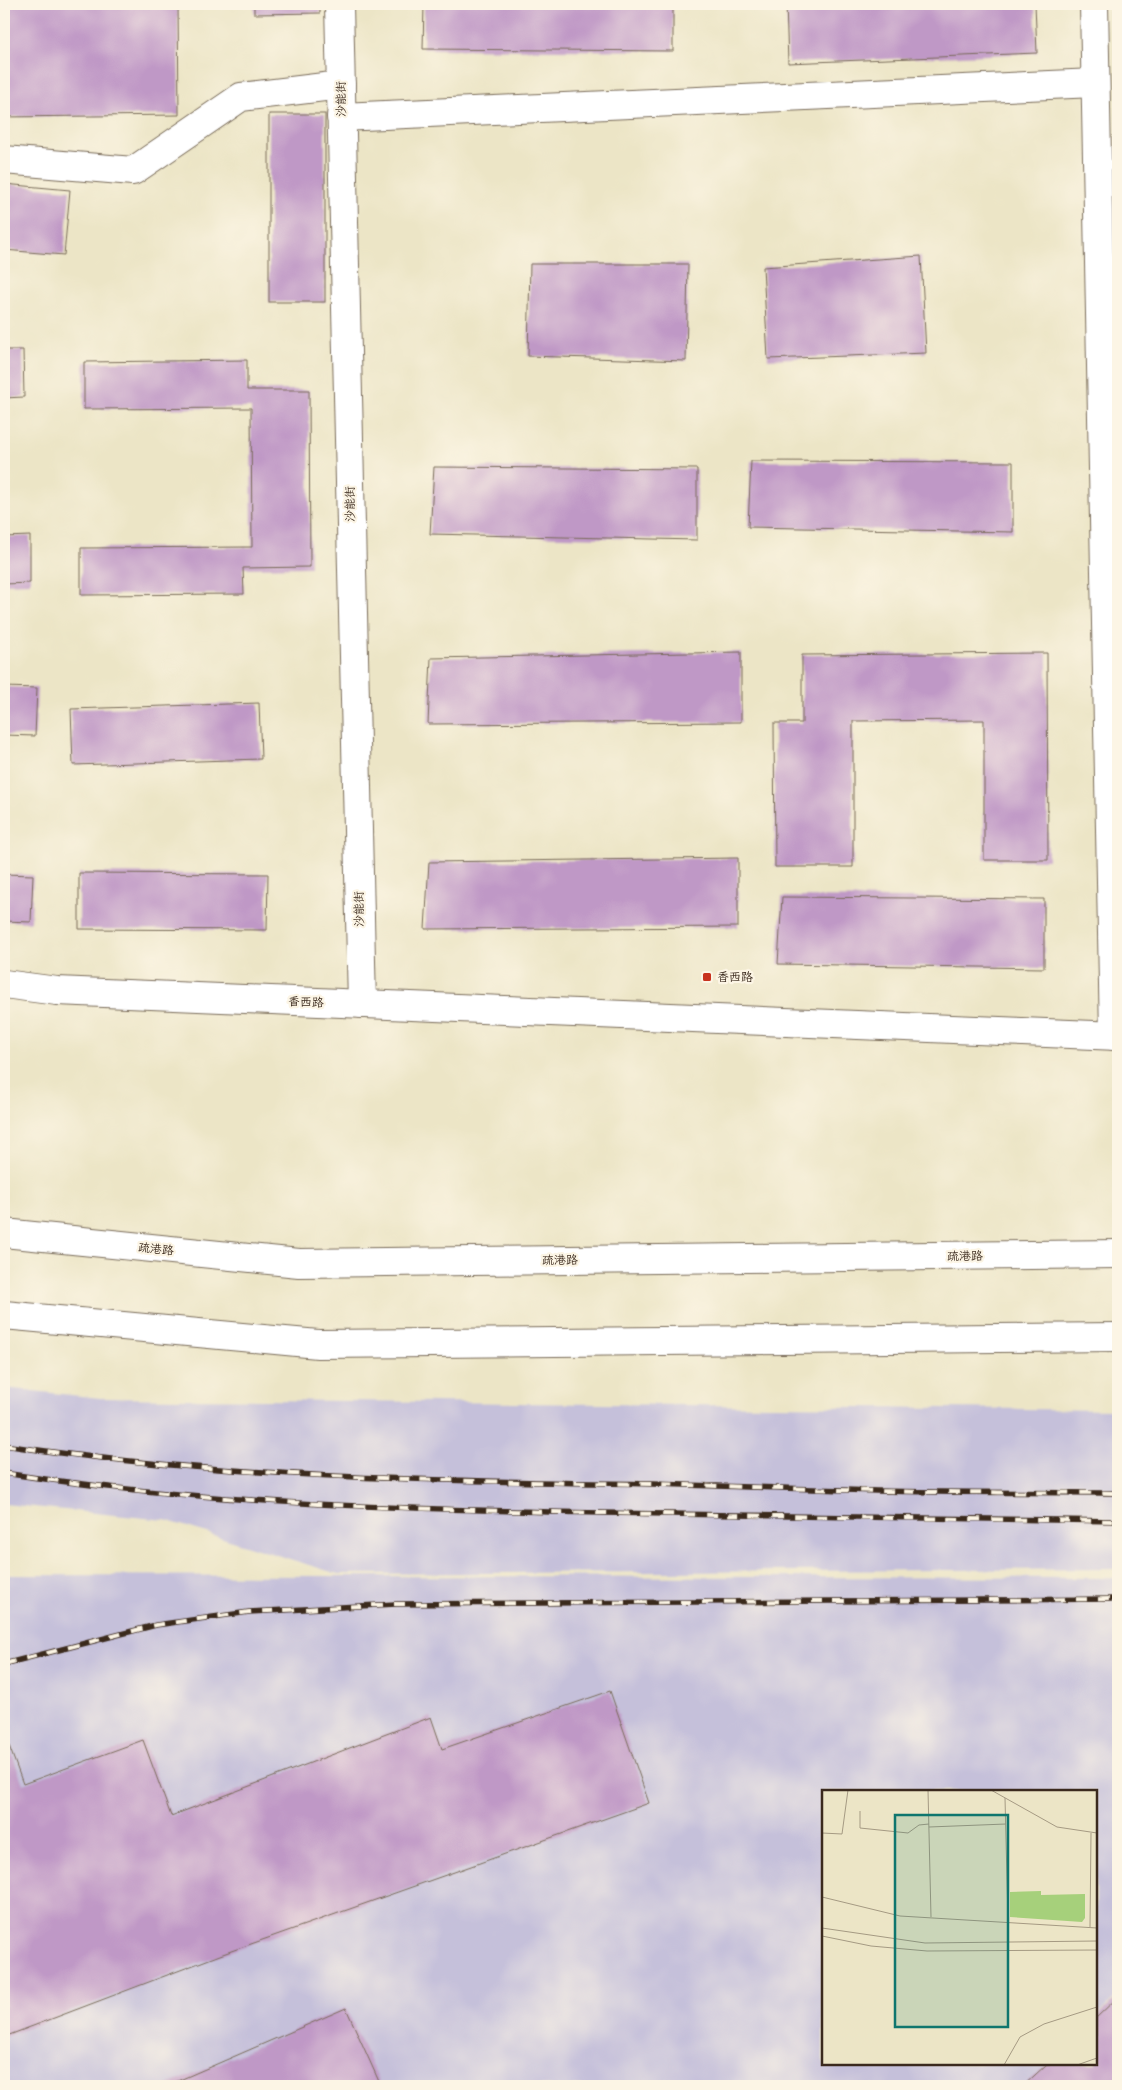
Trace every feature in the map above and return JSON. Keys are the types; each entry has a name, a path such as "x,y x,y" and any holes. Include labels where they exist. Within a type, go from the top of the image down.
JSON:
{"main road":[{"name":"沙能街","path":"339,4 362,1004"},
{"path":"1094,4 1116,1036"},
{"path":"341,117 1095,84"},
{"path":"4,160 132,172 241,97 340,85"},
{"name":"香西路","path":"4,984 57,991 1116,1036"},
{"name":"疏港路","path":"4,1233 299,1263 1118,1254"},
{"path":"4,1315 318,1344 1118,1337"}],"shaded area":[{"path":"4,1388 100,1398 1118,1410 1118,1569 338,1574 165,1520 4,1504"},
{"path":"4,1575 1118,1578 1118,1995 1097,2016 1097,1790 822,1790 822,2065 1047,2065 1025,2086 4,2086"}],"building":[{"path":"4,4 178,4 179,115 4,117"},
{"path":"254,4 320,4 320,13 254,14"},
{"path":"424,4 673,4 673,51 423,49"},
{"path":"786,4 1035,4 1037,53 788,63"},
{"path":"269,114 325,114 325,302 269,302"},
{"path":"4,184 70,190 64,255 4,250"},
{"path":"921,256 926,353 768,359 763,267"},
{"path":"530,264 688,264 686,361 528,356"},
{"path":"4,350 23,350 24,397 4,398"},
{"path":"247,360 247,390 309,390 310,567 243,568 244,594 81,595 81,548 252,547 251,408 84,409 84,362"},
{"path":"751,461 1013,462 1013,532 748,527"},
{"path":"434,467 697,469 697,540 430,534"},
{"path":"30,536 30,583 4,584 4,537"},
{"path":"741,652 741,722 428,724 431,658"},
{"path":"1047,653 1048,860 984,860 984,720 853,721 853,867 775,867 774,723 802,723 802,655"},
{"path":"4,687 37,688 35,736 4,735"},
{"path":"259,703 261,759 73,765 71,709"},
{"path":"738,858 738,927 425,929 429,862"},
{"path":"79,873 268,874 267,930 79,929"},
{"path":"4,874 33,875 31,922 4,921"},
{"path":"782,897 1044,899 1044,968 778,964"},
{"path":"610,1691 649,1803 220,1955 4,2037 4,1732 23,1784 143,1740 171,1816 431,1717 442,1749"},
{"path":"1118,1997 1118,2086 1023,2086 1046,2065 1097,2065 1097,2017"},
{"path":"346,2008 381,2086 166,2086"}],"railway":[{"path":"4,1445 165,1465 328,1476 877,1491 1118,1493"},
{"path":"4,1473 153,1492 377,1507 602,1513 1118,1521"},
{"path":"4,1664 156,1625 249,1612 396,1604 1118,1599"}],"place":[{"name":"香西路","path":"707,977"}]}
